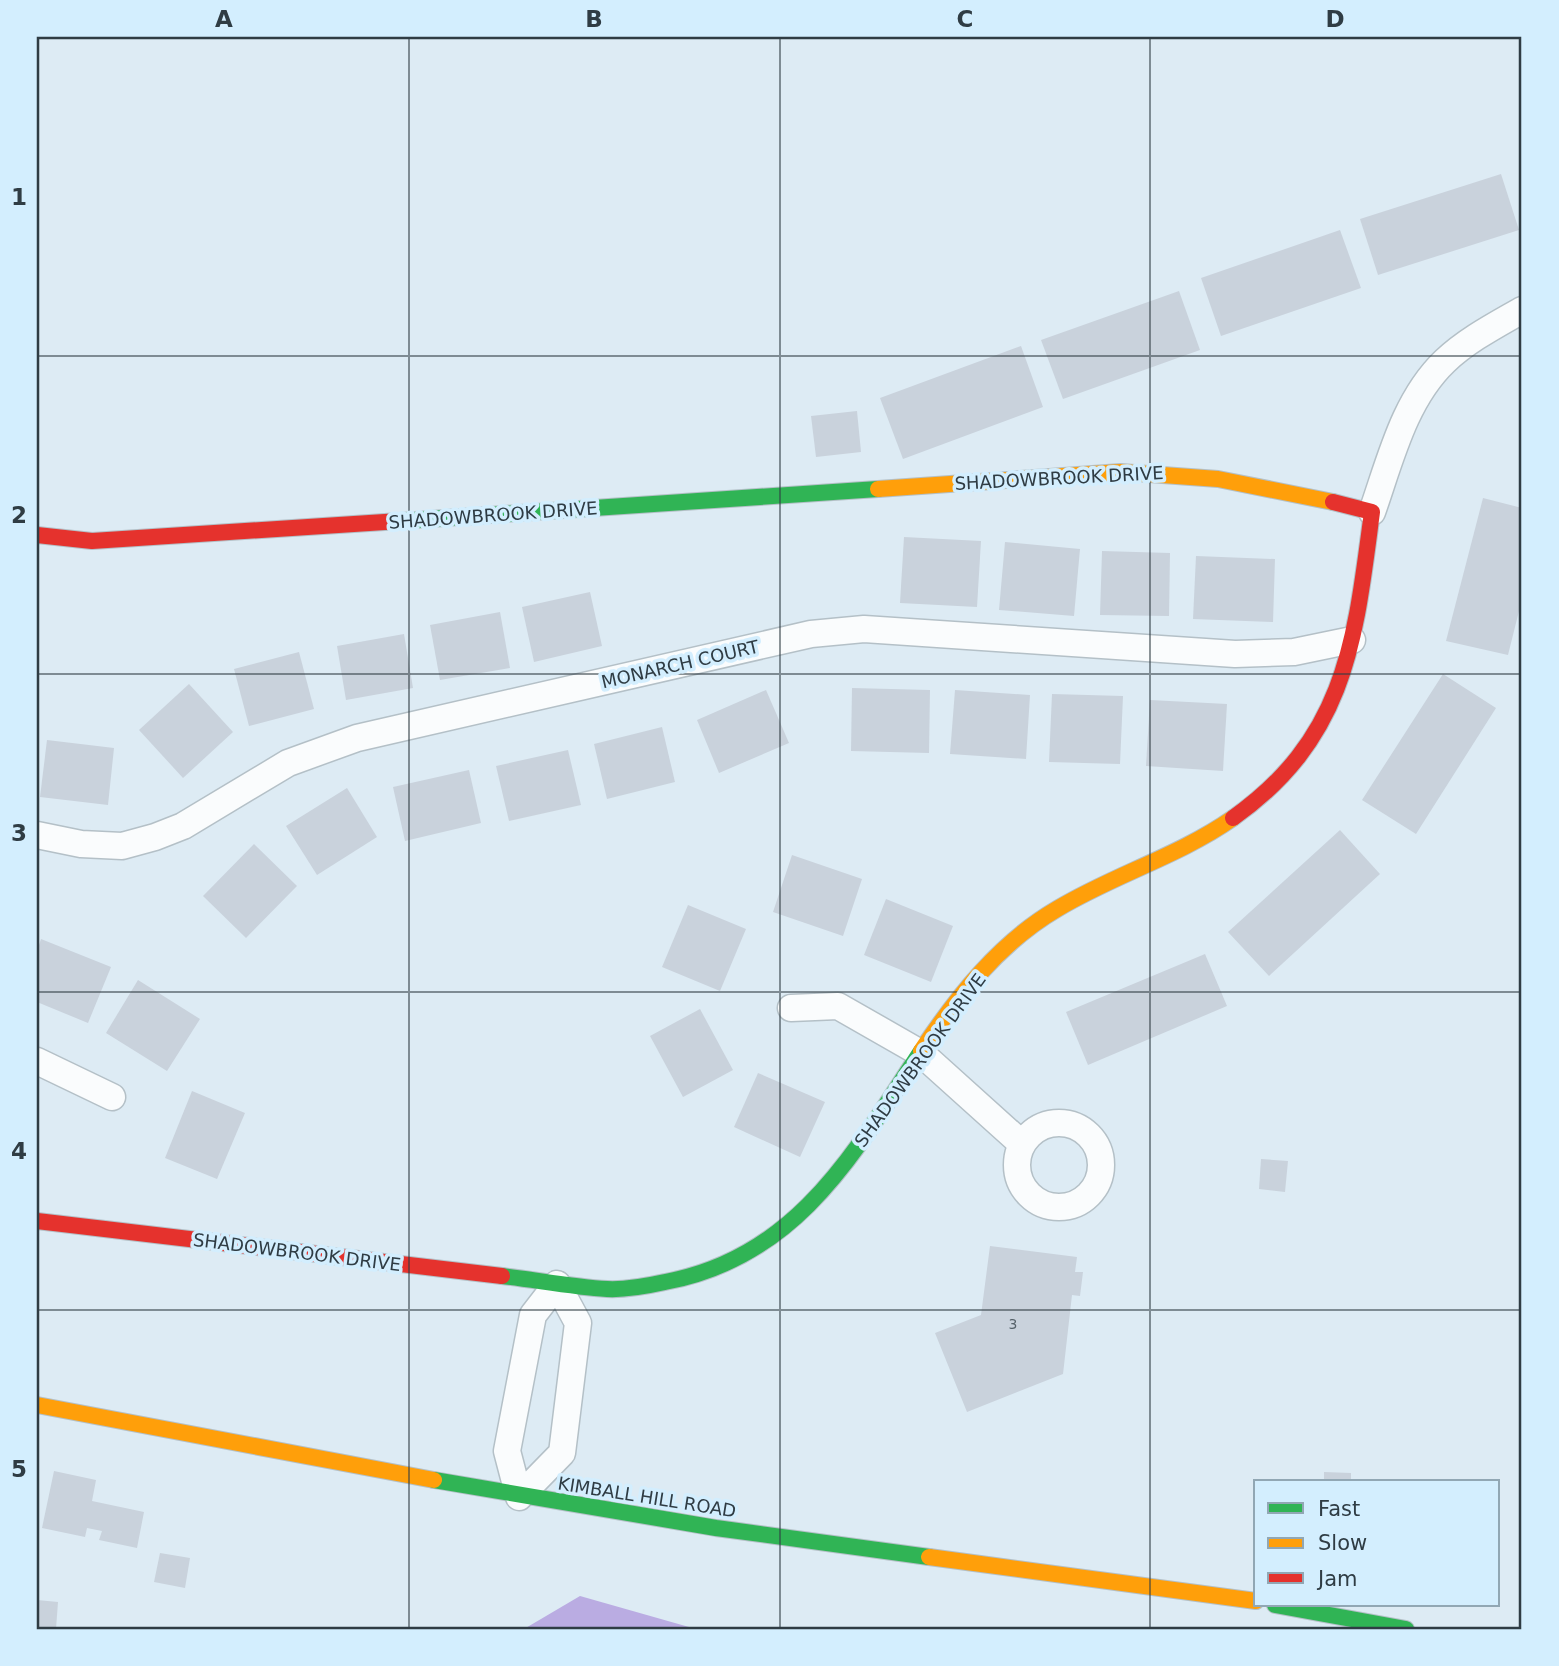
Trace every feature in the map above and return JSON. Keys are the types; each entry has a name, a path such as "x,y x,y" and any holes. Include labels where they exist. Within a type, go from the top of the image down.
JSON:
{"street":[{"path":"1372,512 1402,427 1423,386 1445,361 1471,340 1522,310"},
{"name":"SHADOWBROOK DRIVE","path":"37,536 92,541 188,536 1121,472 1230,478 1372,512 1352,640 1334,698 1294,762 1272,787 1215,831 1049,913 992,960 947,1017 867,1135 822,1192 797,1217 738,1259 702,1273 653,1286 609,1289 37,1221"},
{"name":"MONARCH COURT","path":"37,835 81,844 122,846 183,826 288,763 358,738 811,634 864,629 1235,654 1294,652 1352,640"},
{"path":"791,1008 838,1006 922,1054 1022,1144"},
{"path":"37,1061 112,1097"},
{"path":"557,1284 579,1323 562,1453 519,1497 507,1451 533,1315 557,1284"},
{"name":"KIMBALL HILL ROAD","path":"37,1405 519,1497 815,1542 1031,1568 1254,1601"},
{"path":"1280,1606 1406,1629"}],"shaded area":[{"path":"580,1596 696,1629 524,1629"}],"building":[{"path":"1501,174 1519,230 1378,275 1360,219"},
{"path":"1340,230 1361,288 1221,336 1201,278"},
{"path":"1179,291 1200,350 1063,399 1041,340"},
{"path":"1021,346 1043,407 903,459 880,398"},
{"path":"857,411 861,452 816,457 811,416"},
{"path":"1483,498 1522,508 1522,599 1508,655 1446,641"},
{"path":"904,537 981,541 977,607 900,603"},
{"path":"1005,542 1080,549 1074,616 999,610"},
{"path":"1102,551 1170,553 1169,616 1100,615"},
{"path":"1196,556 1275,559 1273,622 1193,619"},
{"path":"590,592 602,646 534,662 522,607"},
{"path":"500,612 510,668 440,680 430,625"},
{"path":"404,634 413,688 346,700 337,646"},
{"path":"299,652 314,709 249,726 234,669"},
{"path":"1443,674 1496,708 1416,834 1362,800"},
{"path":"189,684 233,732 183,778 139,730"},
{"path":"852,688 930,690 929,753 851,751"},
{"path":"766,690 789,743 719,773 697,720"},
{"path":"955,690 1030,695 1026,759 950,754"},
{"path":"1052,694 1123,696 1120,764 1049,762"},
{"path":"1150,700 1227,704 1223,771 1146,766"},
{"path":"662,727 675,782 607,799 594,744"},
{"path":"47,740 114,748 108,805 40,797"},
{"path":"568,750 581,805 509,821 496,766"},
{"path":"469,770 481,823 405,841 393,787"},
{"path":"347,788 377,837 317,875 286,826"},
{"path":"1340,830 1380,874 1269,976 1228,932"},
{"path":"254,844 297,886 246,938 203,896"},
{"path":"792,855 862,879 843,936 773,912"},
{"path":"886,899 953,926 931,982 864,955"},
{"path":"688,905 746,929 720,991 662,967"},
{"path":"41,939 111,967 88,1023 37,1002 37,951"},
{"path":"1205,954 1227,1006 1088,1065 1066,1012"},
{"path":"138,980 200,1019 167,1071 106,1033"},
{"path":"700,1009 733,1070 683,1097 650,1036"},
{"path":"758,1073 825,1102 800,1157 734,1127"},
{"path":"192,1091 245,1113 217,1179 165,1158"},
{"path":"1261,1159 1288,1161 1285,1192 1259,1189"},
{"path":"990,1246 1077,1257 1075,1272 1083,1272 1080,1296 1072,1295 1063,1374 967,1412 935,1333 981,1315"},
{"path":"54,1471 96,1480 92,1501 144,1512 137,1548 99,1540 102,1531 87,1528 85,1537 42,1528"},
{"path":"1324,1472 1351,1473 1351,1480 1324,1480"},
{"path":"160,1553 190,1558 185,1588 154,1582"},
{"path":"37,1600 58,1602 56,1629 37,1629"}],"traffic: fast":[{"path":"400,521 878,489"},
{"path":"502,1276 594,1288 629,1288 665,1282 711,1269 751,1250 786,1226 817,1196 871,1127 921,1051"},
{"path":"434,1480 716,1528 929,1557"},
{"path":"1280,1606 1406,1629"}],"traffic: slow":[{"path":"878,489 1121,472 1218,479 1333,502"},
{"path":"921,1051 981,972 1016,938 1036,923 1078,897 1191,843 1233,818"},
{"path":"37,1405 434,1480"},
{"path":"929,1557 1254,1601"}],"traffic: jam":[{"path":"1233,818 1271,787 1300,754 1323,719 1339,683 1351,644 1372,512 1333,502"},
{"path":"37,535 92,541 400,521"},
{"path":"37,1221 502,1276"}]}
